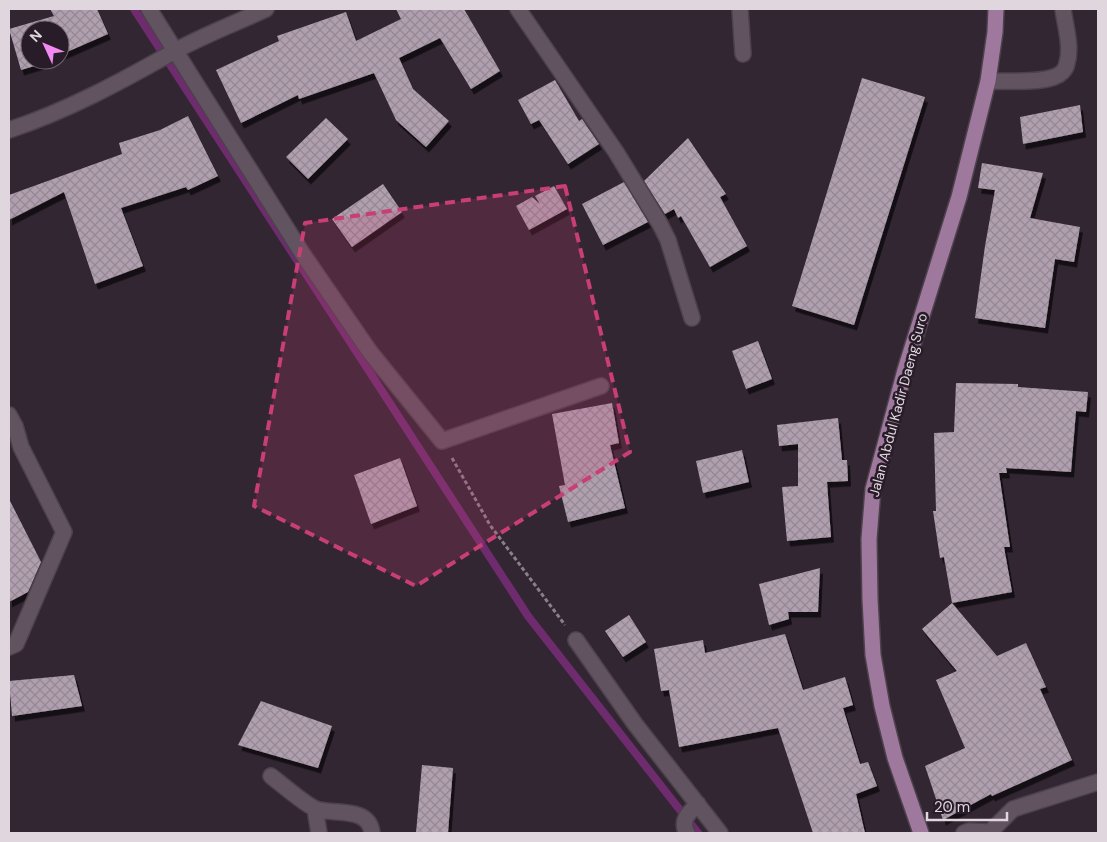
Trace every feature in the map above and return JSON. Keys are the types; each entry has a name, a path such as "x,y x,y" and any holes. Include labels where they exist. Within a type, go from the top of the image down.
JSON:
{"main road":[{"name":"Jalan Abdul Kadir Daeng Suro","path":"921,833 895,758 882,706 873,655 869,539 873,489 904,370 959,197 988,81 995,32 996,9"}],"street":[{"path":"149,9 302,253 370,352 442,441 601,386"},
{"path":"9,130 100,92 175,52 266,9"},
{"path":"518,9 616,152 656,217 668,240 692,318"},
{"path":"740,9 743,54"},
{"path":"988,81 1044,79 1062,73 1067,64 1068,51 1063,9"},
{"path":"9,415 15,426 21,447 64,532 16,644 9,647"},
{"path":"576,640 635,724 696,805 720,833"},
{"path":"271,776 315,809 347,812 361,817 369,824 372,833"},
{"path":"964,833 969,831 990,832 1013,809 1098,782"},
{"path":"686,826 696,805"},
{"path":"315,809 319,833"}],"path":[{"path":"442,441 490,525 576,640"}],"highlighted area":[{"path":"565,186 630,452 416,586 254,506 305,223"}],"building":[{"path":"50,9 97,9 108,34 70,51 70,20 40,20 54,16"},
{"path":"396,9 464,9 500,71 471,89 440,38 399,58 413,89 449,121 426,147 396,120 374,73 299,99 298,95 241,123 216,70 279,41 277,36 346,12 356,41 401,19"},
{"path":"20,26 20,67 9,29"},
{"path":"862,78 925,97 854,325 792,306"},
{"path":"555,80 579,121 582,119 599,144 568,164 539,120 531,124 518,100"},
{"path":"1080,105 1083,132 1023,144 1020,117"},
{"path":"188,116 218,176 188,190 186,187 121,208 143,266 95,284 64,192 9,220 9,195 122,154 119,143 160,130"},
{"path":"326,118 348,139 308,179 286,157"},
{"path":"688,138 726,194 720,197 747,246 710,267 681,216 678,218 674,209 665,214 644,181"},
{"path":"982,163 1043,173 1030,218 1080,227 1074,262 1055,259 1045,328 975,318 995,190 978,188"},
{"path":"624,182 648,222 603,245 582,204"},
{"path":"383,184 402,212 352,247 332,219"},
{"path":"554,186 567,209 529,230 516,206 532,197 540,204 535,196"},
{"path":"758,341 772,379 746,389 732,351"},
{"path":"956,383 1018,384 1018,387 1088,392 1086,412 1076,411 1071,472 1006,468 1007,473 999,473 1010,547 1004,547 1012,592 952,603 944,557 940,558 933,511 936,511 934,433 954,432"},
{"path":"612,403 619,443 610,445 625,508 568,522 559,486 565,485 552,414"},
{"path":"838,418 842,460 847,460 848,481 827,482 831,537 787,541 782,487 798,486 798,444 779,446 777,425"},
{"path":"742,450 749,482 703,493 696,461"},
{"path":"400,458 417,506 371,524 354,475"},
{"path":"9,499 41,562 28,592 9,602"},
{"path":"820,568 818,612 788,612 789,619 769,625 759,584"},
{"path":"952,603 997,656 1026,643 1046,687 1040,689 1072,760 992,796 991,794 943,820 925,766 965,748 936,680 957,671 922,629"},
{"path":"629,615 646,642 623,657 605,631"},
{"path":"785,634 803,690 845,677 853,705 843,708 860,764 868,762 877,786 856,794 865,833 813,833 778,728 679,747 669,690 661,691 654,649 703,640 705,653"},
{"path":"74,675 82,706 12,716 9,681"},
{"path":"261,701 332,726 318,768 238,745"},
{"path":"422,765 453,768 448,833 416,833"}],"waterway":[{"path":"134,9 528,616 698,833"}]}
